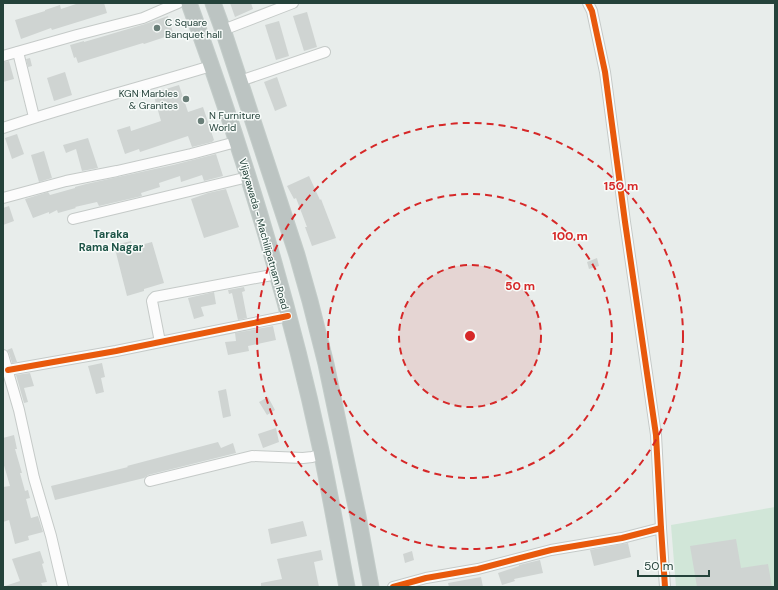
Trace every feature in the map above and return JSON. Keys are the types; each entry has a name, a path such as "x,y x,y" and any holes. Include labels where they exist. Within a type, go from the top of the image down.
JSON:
{"highway":[{"name":"Vijayawada - Machilipatnam Road","path":"189,3 212,66 248,177 277,274 305,381 322,454 347,587"},
{"path":"213,3 297,255 312,308 326,364 358,516 371,587"}],"street":[{"path":"3,56 143,18 178,3"},
{"path":"223,30 293,3"},
{"path":"588,3 592,11 605,72 656,435 665,587"},
{"path":"18,52 34,117"},
{"path":"240,81 325,52"},
{"path":"3,128 34,117 212,66"},
{"path":"3,198 66,181 183,156 236,142"},
{"path":"73,219 248,177"},
{"path":"160,342 152,301 153,298 277,274"},
{"path":"8,370 160,342 288,316"},
{"path":"3,354 19,410 34,478 51,536 63,587"},
{"path":"150,481 252,456 303,458 322,454"},
{"path":"393,587 426,578 478,569 551,550 622,538 661,528"}],"green space":[{"path":"775,507 775,587 676,587 671,525"}],"building":[{"path":"79,3 104,3 107,13 52,30 51,28 21,39 15,20 60,5 61,9"},
{"path":"230,3 251,3 253,9 235,17"},
{"path":"307,12 317,47 304,51 293,16"},
{"path":"168,16 174,36 143,43 78,63 76,57 74,58 70,45"},
{"path":"279,21 289,56 276,60 265,25"},
{"path":"30,58 32,66 28,67 26,59"},
{"path":"9,61 14,79 3,82 3,62"},
{"path":"65,72 72,95 54,101 47,78"},
{"path":"277,77 287,106 275,111 264,82"},
{"path":"179,85 188,112 203,107 214,140 212,142 192,147 188,136 140,152 139,149 125,154 117,130 130,126 131,131 161,121 153,93"},
{"path":"17,134 24,154 12,159 5,138"},
{"path":"88,138 98,168 82,171 76,149 66,153 63,145"},
{"path":"44,151 52,178 39,182 31,155"},
{"path":"216,154 223,176 204,181 202,175 181,182 180,176 159,183 160,187 141,193 142,196 99,206 97,202 58,213 57,210 49,214 49,212 33,218 25,199 48,192 50,195 86,184"},
{"path":"309,176 320,200 321,199 336,238 312,246 305,227 307,227 296,198 294,199 287,186"},
{"path":"226,189 239,227 204,238 191,199"},
{"path":"9,206 14,221 3,225 3,208"},
{"path":"131,241 133,247 152,242 164,283 127,296 114,245"},
{"path":"597,258 599,266 589,269 587,262"},
{"path":"244,287 245,291 242,292 247,318 238,320 232,293 229,294 228,290"},
{"path":"214,292 216,304 201,307 204,316 194,319 188,298"},
{"path":"273,326 276,340 248,346 249,351 228,355 225,342 236,341 235,333"},
{"path":"12,348 17,362 12,363 7,350"},
{"path":"102,363 105,377 101,378 104,392 96,394 88,366"},
{"path":"30,373 34,386 24,388 28,402 24,403 16,375"},
{"path":"226,389 231,416 223,418 218,391"},
{"path":"268,397 275,410 267,415 259,402"},
{"path":"276,428 279,442 263,448 258,434"},
{"path":"14,435 17,449 15,449 22,473 20,473 25,491 28,490 30,498 26,499 31,518 38,516 43,532 28,536 29,540 15,544 9,520 3,522 3,487 10,486 3,462 3,438"},
{"path":"218,442 221,448 233,443 236,453 55,500 51,486 128,467 127,466"},
{"path":"303,521 307,536 271,544 268,529"},
{"path":"736,539 741,568 768,564 772,587 697,587 690,546"},
{"path":"628,543 631,557 594,566 590,550"},
{"path":"321,550 323,560 314,562 319,587 261,587 261,583 282,579 277,559"},
{"path":"40,551 44,563 42,564 47,582 41,583 43,587 6,587 5,586 20,581 12,559"},
{"path":"412,551 414,560 405,563 403,554"},
{"path":"540,560 543,573 514,579 515,581 502,585 498,573 519,565"},
{"path":"481,577 483,587 449,587 448,583"}],"cycle path":[{"path":"588,3 592,11 605,72 656,435 665,587"},
{"path":"8,370 116,351 288,316"},
{"path":"393,587 426,578 478,569 551,550 622,538 661,528"}],"place":[{"name":"C Square Banquet hall","path":"157,28"},
{"name":"KGN Marbles & Granites","path":"186,99"},
{"name":"N Furniture World","path":"201,121"}],"district":[{"name":"Taraka Rama Nagar","path":"111,240"}]}
